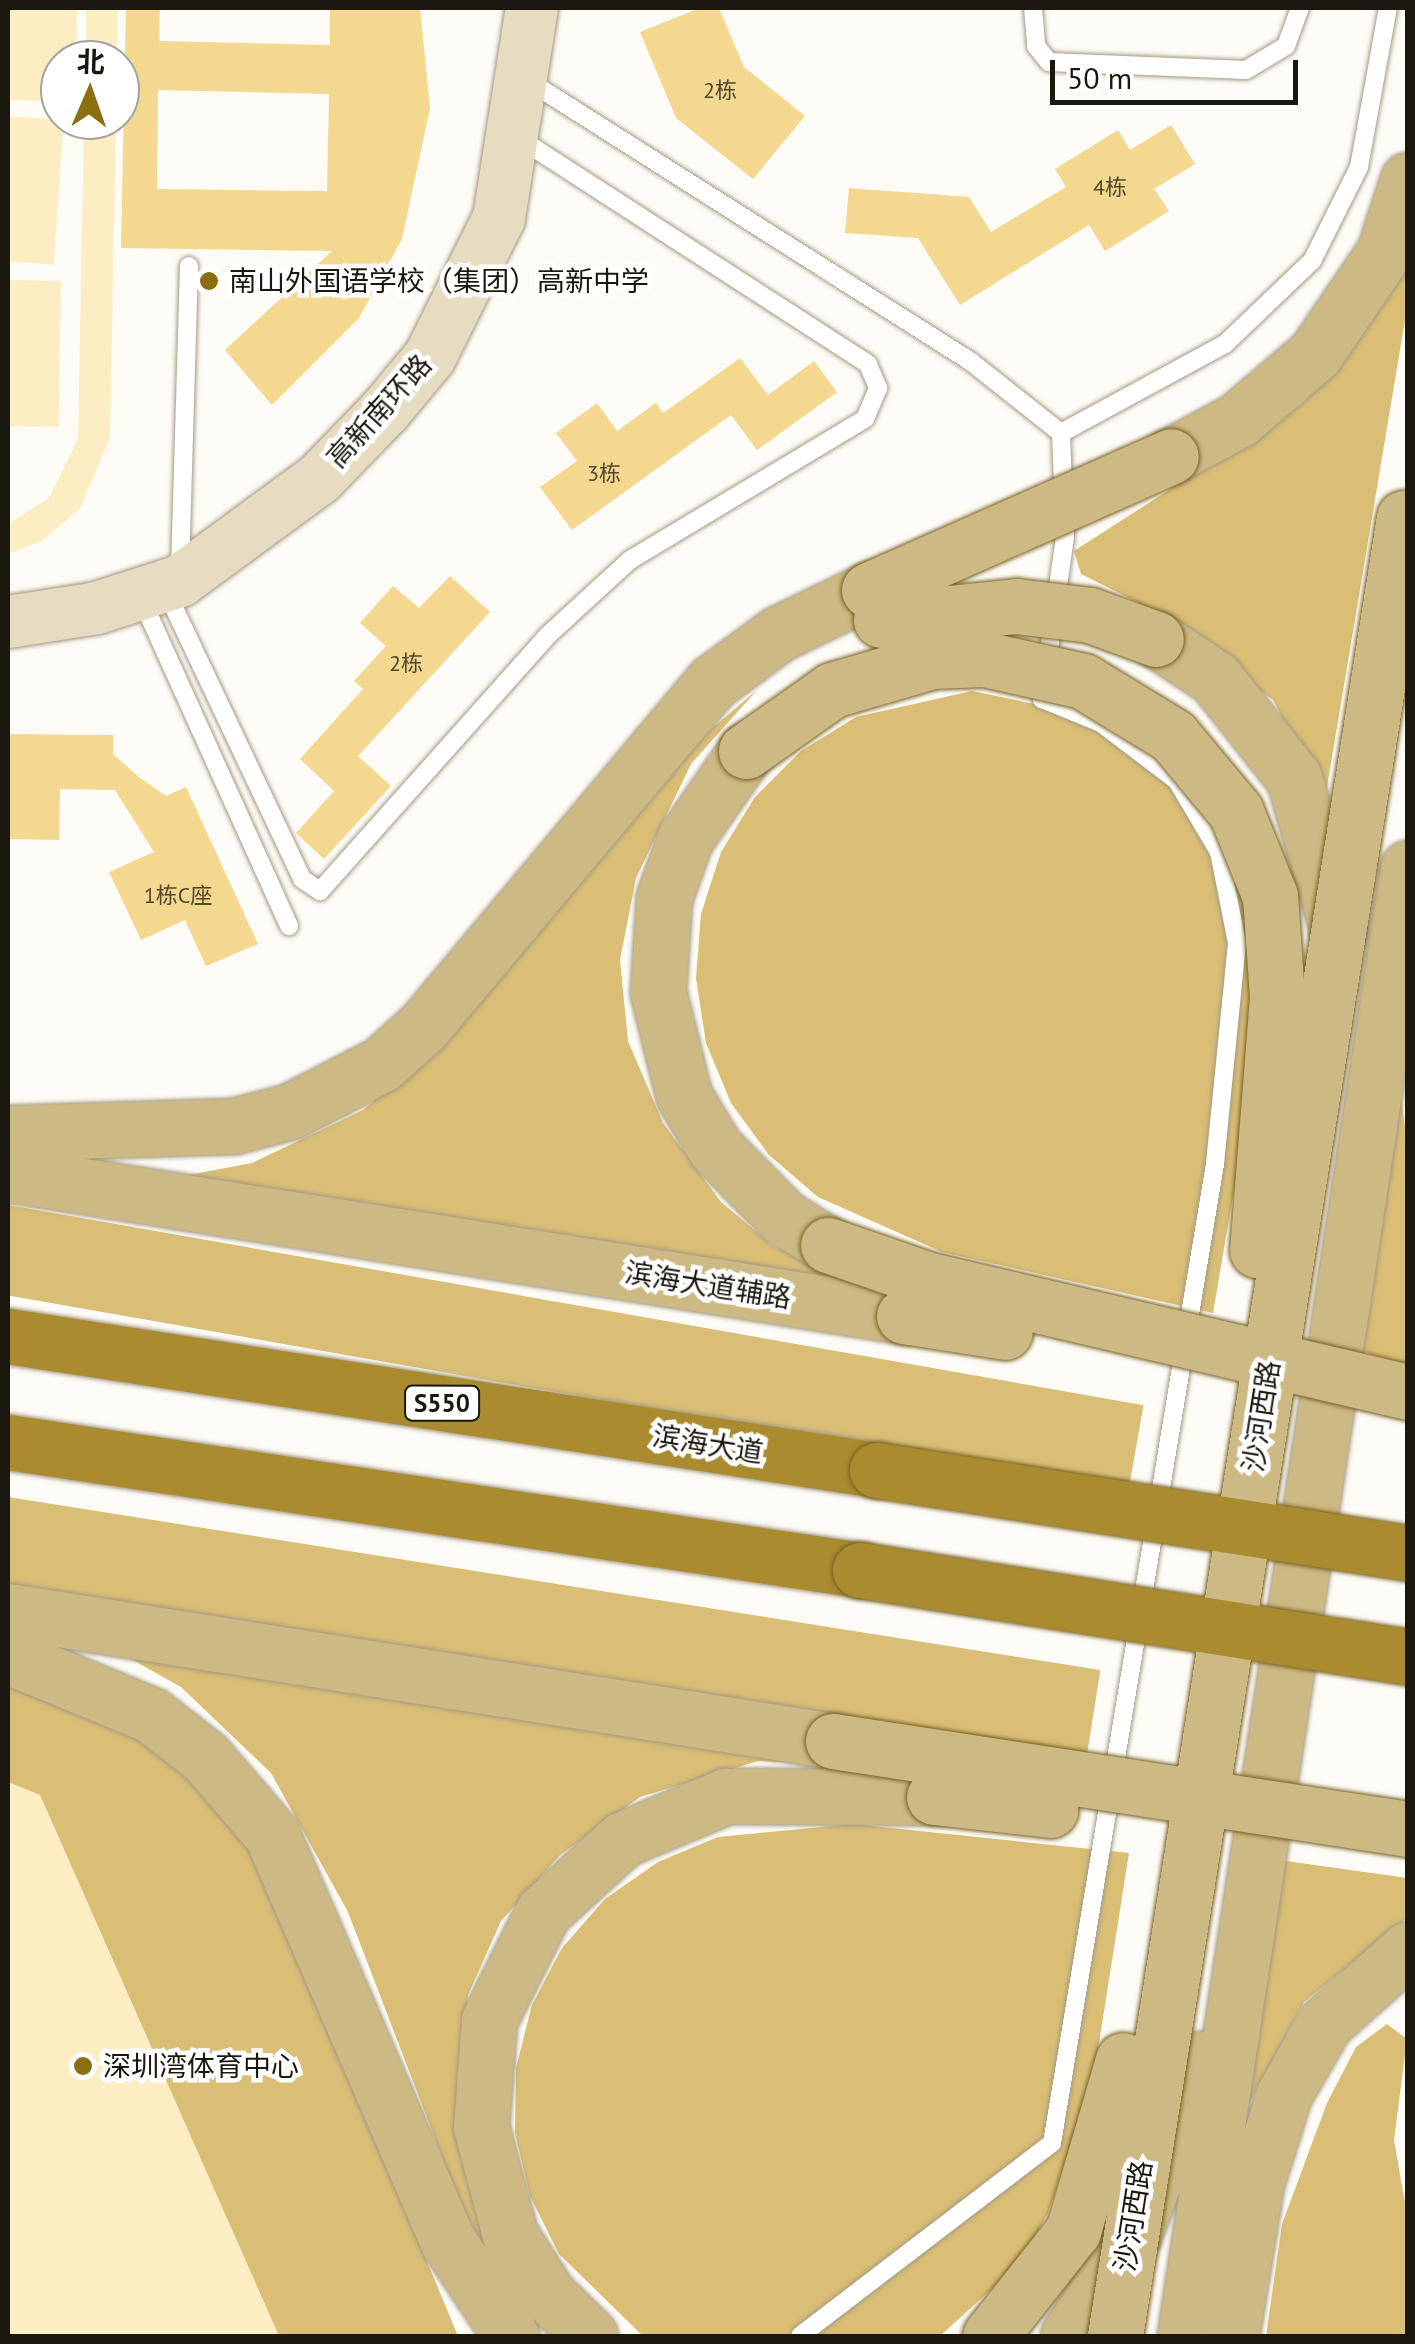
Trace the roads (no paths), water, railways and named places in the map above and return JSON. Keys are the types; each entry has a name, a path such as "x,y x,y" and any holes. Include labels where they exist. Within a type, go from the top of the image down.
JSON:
{"highway":[{"name":"滨海大道","path":"8,1336 1408,1553"},
{"path":"8,1442 860,1570 1408,1658"}],"main road":[{"path":"8,1133 234,1126 291,1111 382,1064 424,1026 685,710 755,648 875,605 1238,420 1315,354 1376,269 1408,180"},
{"name":"沙河西路","path":"1115,2336 1197,1792 1248,1498 1406,507"},
{"path":"875,605 1016,606 1090,615 1156,639 1216,678 1258,723 1294,778 1324,858 1344,973 1339,1288"},
{"path":"1248,1498 1278,943 1270,896 1236,812 1173,736 1130,704 1084,681 984,659 915,664 832,690 746,751 685,840 664,898 658,992 684,1096 714,1148 783,1218 828,1244 944,1283 1408,1394"},
{"name":"沙河西路","path":"1185,2336 1339,1288 1408,868"},
{"name":"滨海大道辅路","path":"8,1174 1408,1394"},
{"path":"8,1611 1386,1826"},
{"path":"8,1656 151,1715 205,1757 261,1820 299,1886 448,2241 511,2336"},
{"path":"990,2336 1049,2273 1094,2182 1197,1792"},
{"path":"589,2336 510,2235 480,2128 489,2020 543,1912 623,1838 726,1796 934,1797 1109,1815 1386,1826"},
{"path":"1068,2336 1134,2233 1167,2155 1259,1834"},
{"path":"1230,2336 1256,2184 1284,2094 1325,2022 1408,1949"}],"street":[{"name":"高新南环路","path":"8,622 162,588 320,478 430,357 472,283 518,138 532,8"}],"lane":[{"path":"1032,8 1036,46 1049,62 1246,70 1286,46 1300,8"},
{"path":"1061,433 1225,344 1312,261 1358,167 1388,8"},
{"path":"527,80 970,361 1061,433 1064,537 1042,699 1101,723 1177,781 1220,852 1237,943 1215,1164 1052,2143 800,2336"},
{"path":"162,588 302,879 320,890 547,636 630,560 865,419 878,388 868,364 518,138"},
{"path":"189,266 162,588 289,926"}],"place":[{"name":"南山外国语学校（集团）高新中学","path":"209,281"},
{"name":"深圳湾体育中心","path":"83,2066"}]}
